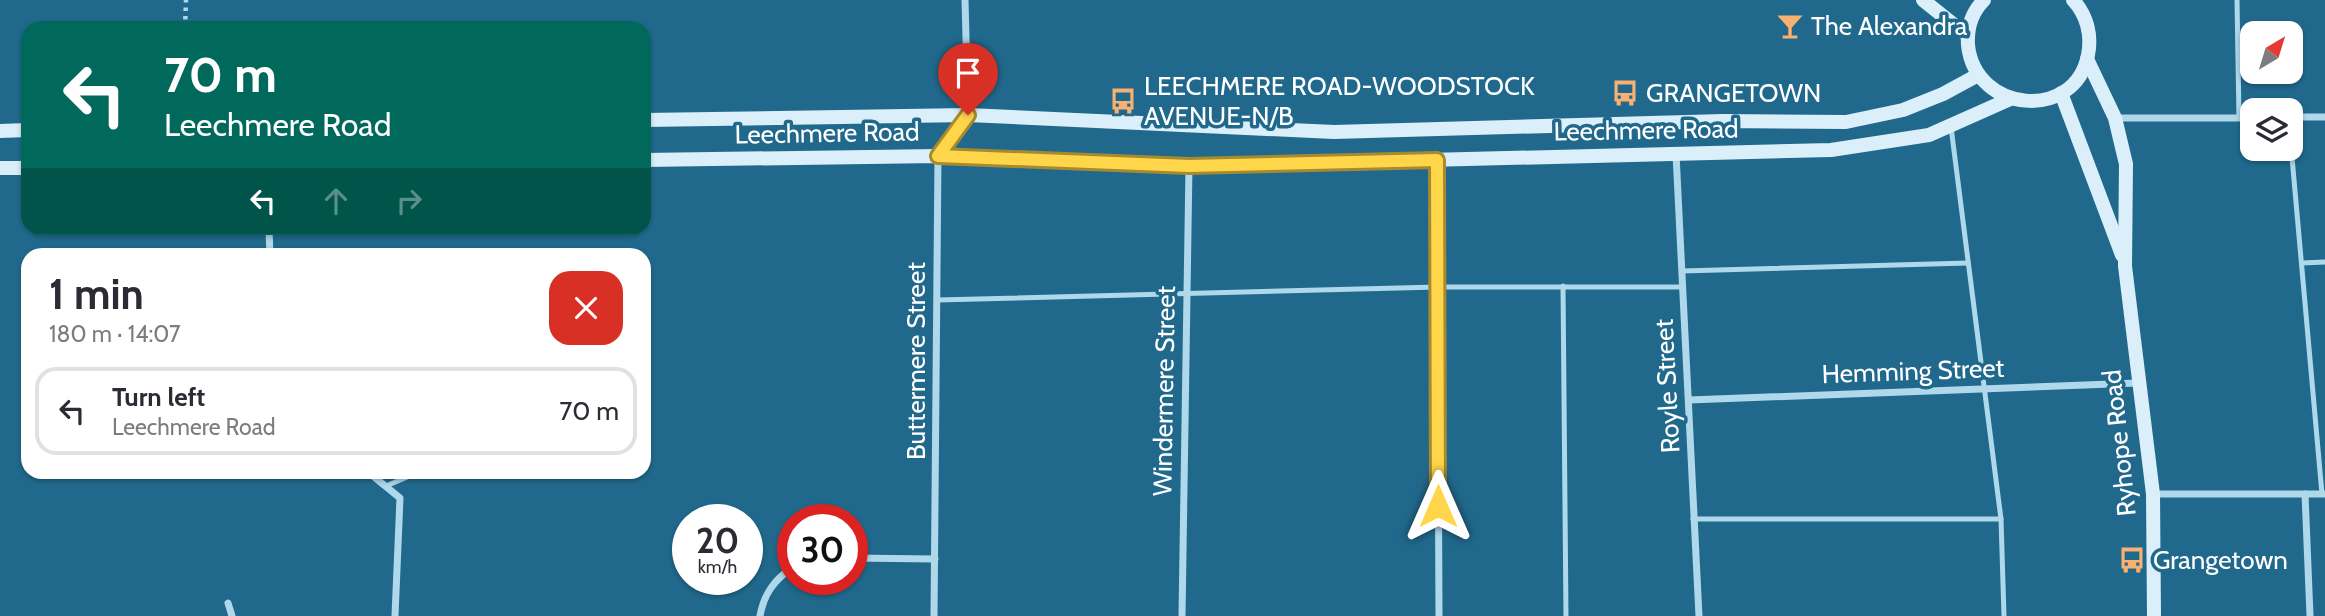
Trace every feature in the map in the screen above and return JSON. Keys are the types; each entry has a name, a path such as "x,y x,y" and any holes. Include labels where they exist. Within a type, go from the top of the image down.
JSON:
{"street":[{"path":"938,156 968,115 965,0"},
{"path":"1923,0 1968,36"},
{"path":"1980,1 1968,36 1969,56 1978,75 1992,90 2010,99 2036,101 2061,93 2073,84 2087,60"},
{"name":"Ryhope Road","path":"2078,3 2090,42 2087,60 2115,118 2126,164 2125,266 2153,494 2154,616"},
{"name":"Leechmere Road","path":"651,120 968,115 1334,132 1723,121 1846,122 1903,110 1943,94 1978,75"},
{"name":"Ryhope Road","path":"2061,93 2125,266"},
{"name":"Leechmere Road","path":"651,160 938,156 1189,166 1830,150 1891,143 1951,127 2010,99"},
{"path":"2303,117 2325,117"},
{"path":"2115,118 2239,118"},
{"path":"0,131 21,130"},
{"name":"Royle Street","path":"1676,153 1699,616"},
{"name":"Buttermere Street","path":"934,616 938,156"},
{"path":"1437,160 1439,616"},
{"name":"Windermere Street","path":"1182,616 1189,166"},
{"path":"0,168 21,168"},
{"name":"Hemming Street","path":"1689,400 2138,383"},
{"path":"377,479 400,498 395,616"},
{"path":"2153,494 2324,494"},
{"path":"2305,494 2311,616"},
{"path":"868,558 935,559"},
{"path":"760,616 764,596 777,580"},
{"path":"228,603 232,616"}],"lane":[{"path":"2237,0 2239,118"},
{"path":"1951,127 2001,519 2004,616"},
{"path":"2292,161 2324,494"},
{"path":"2302,263 2325,262"},
{"path":"1682,271 1968,263"},
{"path":"1563,286 1566,616"},
{"path":"937,300 1186,296 1438,287 1683,288"},
{"path":"386,486 402,479"},
{"path":"1693,519 2001,519"}],"path":[{"path":"185,21 186,0"}],"place":[{"name":"The Alexandra","path":"1790,26"},
{"name":"GRANGETOWN","path":"1625,93"},
{"name":"LEECHMERE ROAD-WOODSTOCK AVENUE-N/B","path":"1123,101"},
{"name":"Grangetown","path":"2132,560"}],"route":[{"path":"968,115 938,156 1189,166 1437,160 1438,506"}]}
